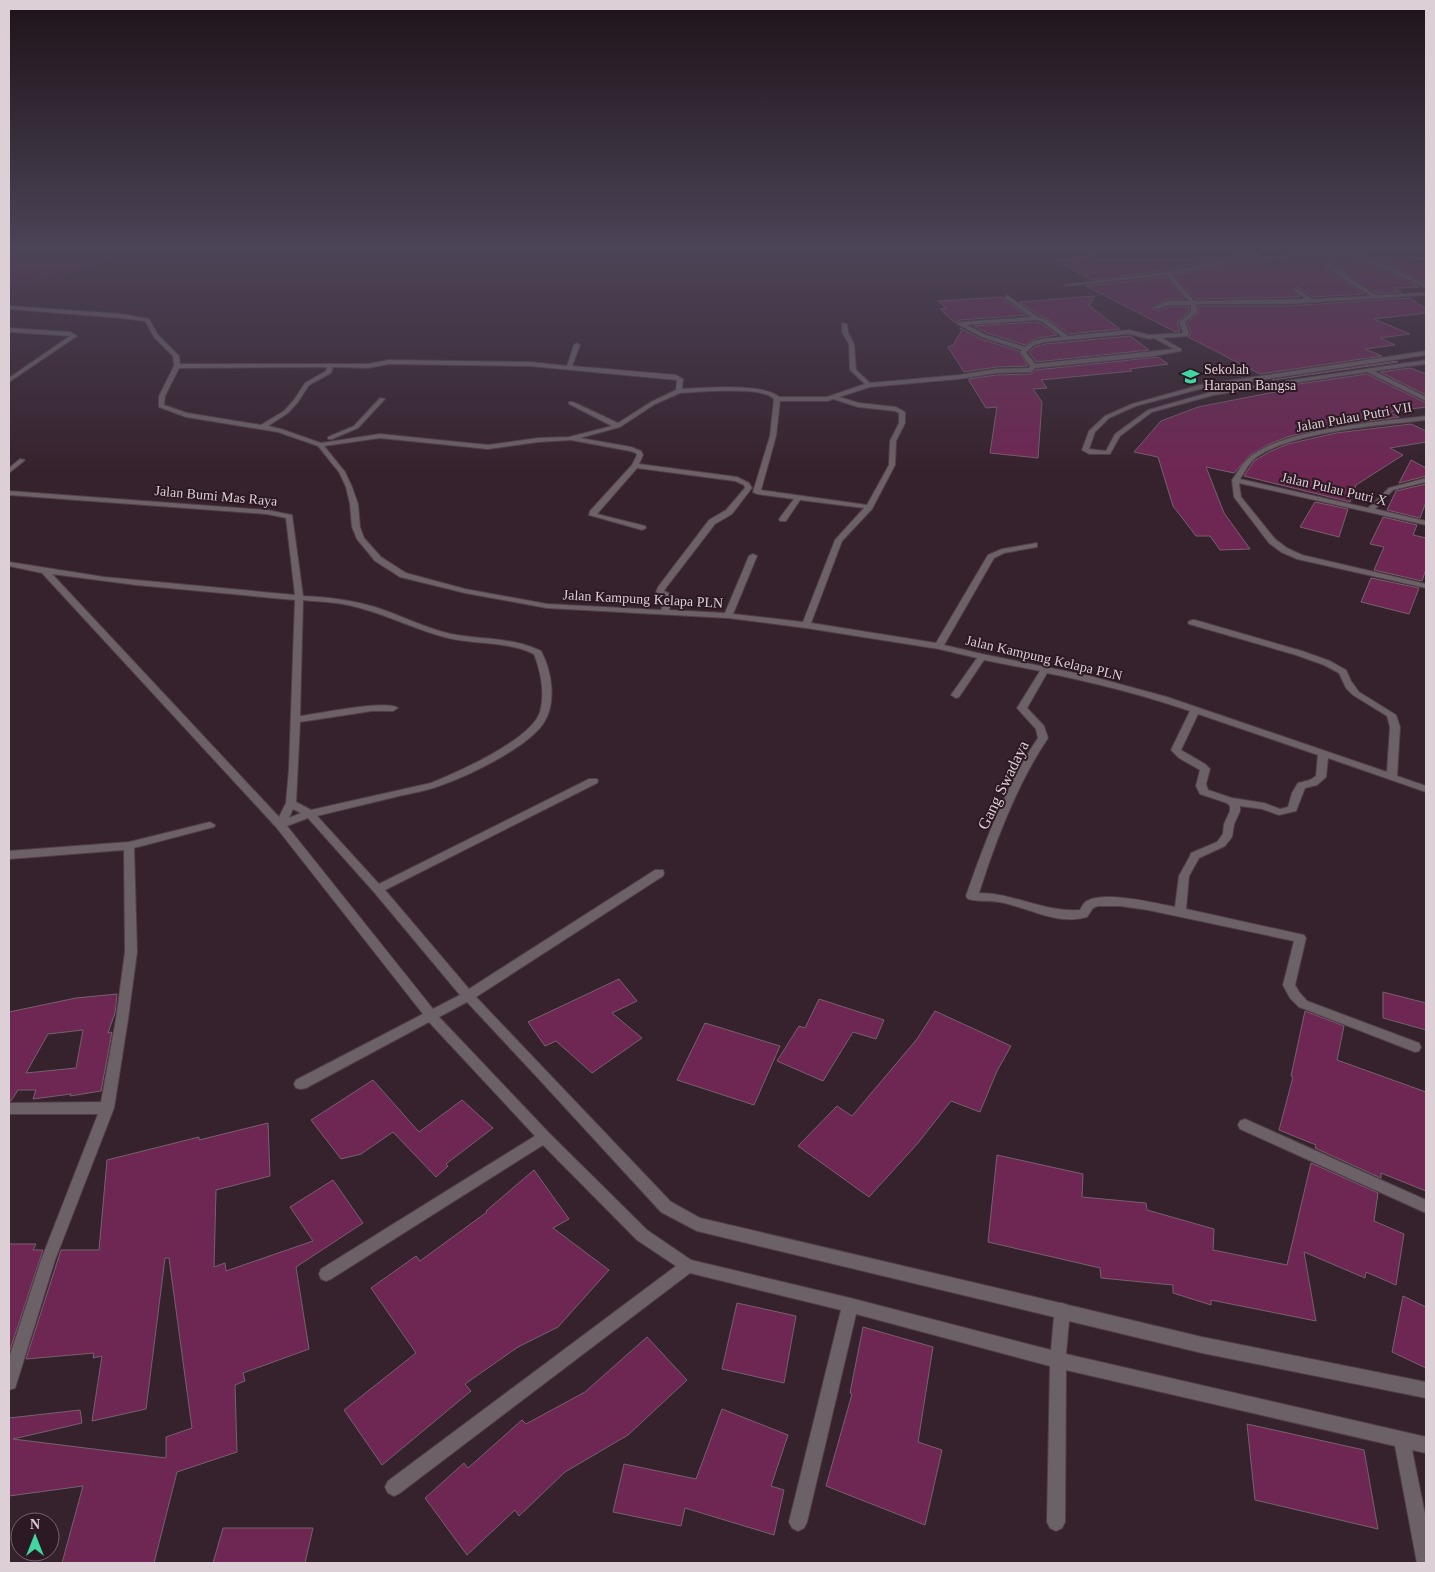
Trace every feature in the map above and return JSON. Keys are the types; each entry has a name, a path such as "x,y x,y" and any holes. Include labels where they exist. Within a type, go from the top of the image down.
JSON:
{"street":[{"path":"149,323 156,336 176,356 177,366 162,396 161,406 186,415 263,427 294,434 317,444 374,436 412,438 479,447 538,440 569,439 631,449 639,452 640,455 635,466 592,512 593,515 601,519 642,528"},
{"path":"968,323 960,324 984,336 1025,349"},
{"path":"1048,323 1066,337"},
{"path":"1033,366 1024,356 1023,352 1032,344 1044,340 1129,332 1156,337 1186,334 1182,323"},
{"path":"844,324 845,332 849,335 852,344 853,370 869,385"},
{"path":"9,380 74,336 70,334 10,330"},
{"path":"569,439 618,426 652,403 679,391 710,389 760,391 772,394 777,399 820,400 834,398 869,385 940,379 996,371 1031,370 1033,366 1179,350 1156,337"},
{"path":"569,367 577,345"},
{"path":"1426,353 1200,387 1134,405 1107,417 1092,432 1085,450 1108,453 1117,436 1150,411 1213,393 1426,362"},
{"path":"177,366 368,366 399,362 530,364 676,377 680,379 679,391"},
{"path":"1355,364 1426,400"},
{"path":"263,427 286,412 307,384 329,372 330,365"},
{"path":"806,625 839,540 870,507 892,465 893,441 902,423 902,412 896,409 858,405 834,398"},
{"path":"317,444 356,427 382,399"},
{"path":"757,492 773,436 777,399"},
{"path":"571,404 618,426"},
{"path":"1134,405 1150,411"},
{"name":"Jalan Pulau Putri VII","path":"1235,480 1252,458 1268,449 1287,442 1338,430 1426,418"},
{"name":"Jalan Kampung Kelapa PLN","path":"317,444 342,472 350,487 356,527 361,539 378,559 403,575 465,592 538,605 728,616 806,625 939,646 982,658 1090,679 1164,699 1426,789"},
{"path":"9,470 22,460"},
{"path":"635,466 737,479 748,484 747,491 729,512 712,522 661,589 660,592 670,596 664,612"},
{"path":"1235,480 1238,497 1272,541 1284,550 1300,557 1426,586"},
{"name":"Jalan Pulau Putri X","path":"1235,480 1426,523"},
{"path":"1369,510 1391,489 1426,480"},
{"path":"747,491 870,507"},
{"name":"Jalan Bumi Mas Raya","path":"9,493 284,514 289,517 299,598 294,769 291,803"},
{"path":"783,519 799,497"},
{"path":"939,646 991,557 1002,551 1034,545"},
{"path":"728,616 753,556"},
{"path":"9,564 45,571 299,598 319,598 349,603 366,607 419,628 451,636 519,645 538,653 543,665 546,681 544,714 534,729 520,740 453,778 434,785 310,814 280,825"},
{"path":"45,571 280,825 431,1016 544,1137 642,1235 688,1266 850,1305 1058,1360 1426,1445"},
{"path":"1192,622 1299,653 1327,663 1343,672 1346,683 1352,692 1391,715 1395,727 1392,778"},
{"path":"956,695 982,658"},
{"name":"Gang Swadaya","path":"1045,670 1022,708 1042,728 1042,738 1032,754 1009,802 986,854 972,896 1000,898 1053,915 1083,914 1090,904 1099,901 1180,912"},
{"path":"295,720 372,708 393,708"},
{"path":"1195,710 1176,750 1180,755 1196,762 1205,769 1201,782 1201,788 1204,792 1231,801 1264,806 1279,812 1292,809 1297,793 1302,785 1313,783 1321,777 1323,754"},
{"path":"378,889 594,781"},
{"path":"1231,801 1235,805 1235,811 1229,824 1228,835 1222,844 1195,856 1184,876 1180,912 1300,938 1289,985 1294,995 1303,1004 1415,1048"},
{"path":"280,825 291,803 310,814 378,889 468,996 666,1207 697,1224 1202,1345 1426,1390"},
{"path":"9,855 130,846 210,825"},
{"path":"9,1382 48,1260 107,1108 131,952 130,846"},
{"path":"301,1084 468,996 659,874"},
{"path":"9,1108 107,1108"},
{"path":"1245,1126 1426,1208"},
{"path":"326,1274 544,1137"},
{"path":"394,1487 688,1266"},
{"path":"798,1522 850,1305"},
{"path":"1056,1522 1058,1360 1062,1310"},
{"path":"1402,1440 1426,1563"}],"building":[{"path":"1040,323 1057,335 1037,338 1025,345 987,333 974,326"},
{"path":"1054,323 1112,323 1120,329 1069,334"},
{"path":"1159,323 1177,323 1180,331 1176,332"},
{"path":"1187,323 1384,323 1410,334 1380,338 1395,345 1365,349 1382,356 1260,374 1188,337 1191,332"},
{"path":"960,328 981,339 1019,351 1028,366 996,367 964,372 948,347 953,345 962,330"},
{"path":"1130,336 1149,350 1036,362 1029,352 1035,347 1045,344"},
{"path":"1158,357 1168,364 1130,369 1132,371 1041,380 1047,388 1033,389 1042,402 1038,458 990,453 997,407 986,408 968,379 996,375 1031,374 1036,370"},
{"path":"1396,361 1398,362 1272,380"},
{"path":"1411,368 1426,374 1426,395 1380,372"},
{"path":"1367,374 1426,403 1426,407 1389,412 1399,417 1334,426 1287,437 1267,445 1250,455 1234,473 1206,467 1224,513 1250,549 1220,550 1210,536 1196,536 1173,506 1158,457 1134,452 1161,421 1198,407 1290,389 1285,386"},
{"path":"1411,424 1426,431 1426,442 1390,448 1403,455 1356,485 1350,502 1244,476 1254,461 1288,444 1336,433"},
{"path":"1411,460 1426,468 1426,476 1399,483"},
{"path":"1426,484 1426,502 1420,518 1387,510 1396,491"},
{"path":"1315,502 1348,509 1339,537 1300,527"},
{"path":"1383,517 1417,525 1413,535 1426,538 1426,569 1422,581 1374,570 1384,547 1370,544"},
{"path":"1371,578 1419,588 1409,614 1361,602"},
{"path":"619,979 637,1001 612,1013 642,1038 592,1073 556,1041 545,1046 528,1022"},
{"path":"1383,992 1426,1003 1426,1030 1383,1018"},
{"path":"117,994 115,1013 108,1033 112,1032 101,1091 33,1099 36,1090 18,1090 11,1101 9,1101 9,1012 76,998","holes":["83,1030 76,1068 26,1073 48,1034"]},
{"path":"819,999 884,1020 876,1039 853,1032 823,1081 777,1061 799,1026 805,1028"},
{"path":"935,1011 1011,1046 997,1071 980,1112 951,1101 918,1143 869,1197 798,1146 837,1106 852,1116 917,1039"},
{"path":"1305,1011 1344,1026 1337,1060 1426,1092 1426,1191 1381,1173 1381,1178 1315,1148 1316,1145 1279,1130 1293,1077 1291,1076"},
{"path":"705,1023 780,1046 754,1105 677,1080"},
{"path":"373,1080 419,1132 462,1100 493,1128 446,1164 448,1166 436,1177 393,1132 361,1154 341,1159 311,1120"},
{"path":"268,1123 270,1176 216,1190 214,1267 225,1263 226,1271 313,1241 290,1207 333,1180 363,1223 296,1267 309,1349 243,1373 245,1381 235,1385 237,1452 177,1472 154,1563 62,1563 83,1486 9,1496 9,1418 80,1410 82,1423 13,1439 166,1458 166,1437 192,1428 169,1258 165,1258 146,1409 92,1421 102,1356 93,1358 94,1353 26,1359 61,1250 99,1250 107,1160 199,1137 199,1140"},
{"path":"997,1155 1083,1174 1082,1197 1146,1203 1147,1210 1214,1229 1213,1250 1287,1265 1311,1163 1378,1193 1374,1221 1404,1234 1396,1285 1366,1272 1365,1278 1304,1252 1316,1321 1211,1300 1211,1305 1173,1293 1173,1285 1101,1278 1100,1268 988,1242"},
{"path":"534,1170 569,1219 553,1228 609,1270 558,1327 518,1347 465,1384 471,1391 382,1465 344,1410 416,1353 371,1288 416,1256 420,1261 487,1212"},
{"path":"9,1244 36,1244 33,1250 43,1250 9,1353"},
{"path":"1403,1296 1426,1307 1426,1368 1392,1352"},
{"path":"737,1303 796,1316 784,1383 722,1369"},
{"path":"863,1327 933,1347 918,1442 942,1450 925,1525 826,1486 852,1394 850,1393"},
{"path":"647,1337 687,1380 628,1435 565,1472 519,1516 515,1510 467,1555 425,1498 464,1463 468,1468 522,1420 526,1424 585,1392"},
{"path":"722,1409 788,1435 771,1486 784,1490 774,1535 685,1508 681,1526 613,1512 624,1464 696,1479"},
{"path":"1247,1424 1364,1450 1378,1529 1255,1500"},
{"path":"223,1528 313,1528 305,1563 213,1563"}],"place":[{"name":"Sekolah Harapan Bangsa","path":"1190,377"}]}
